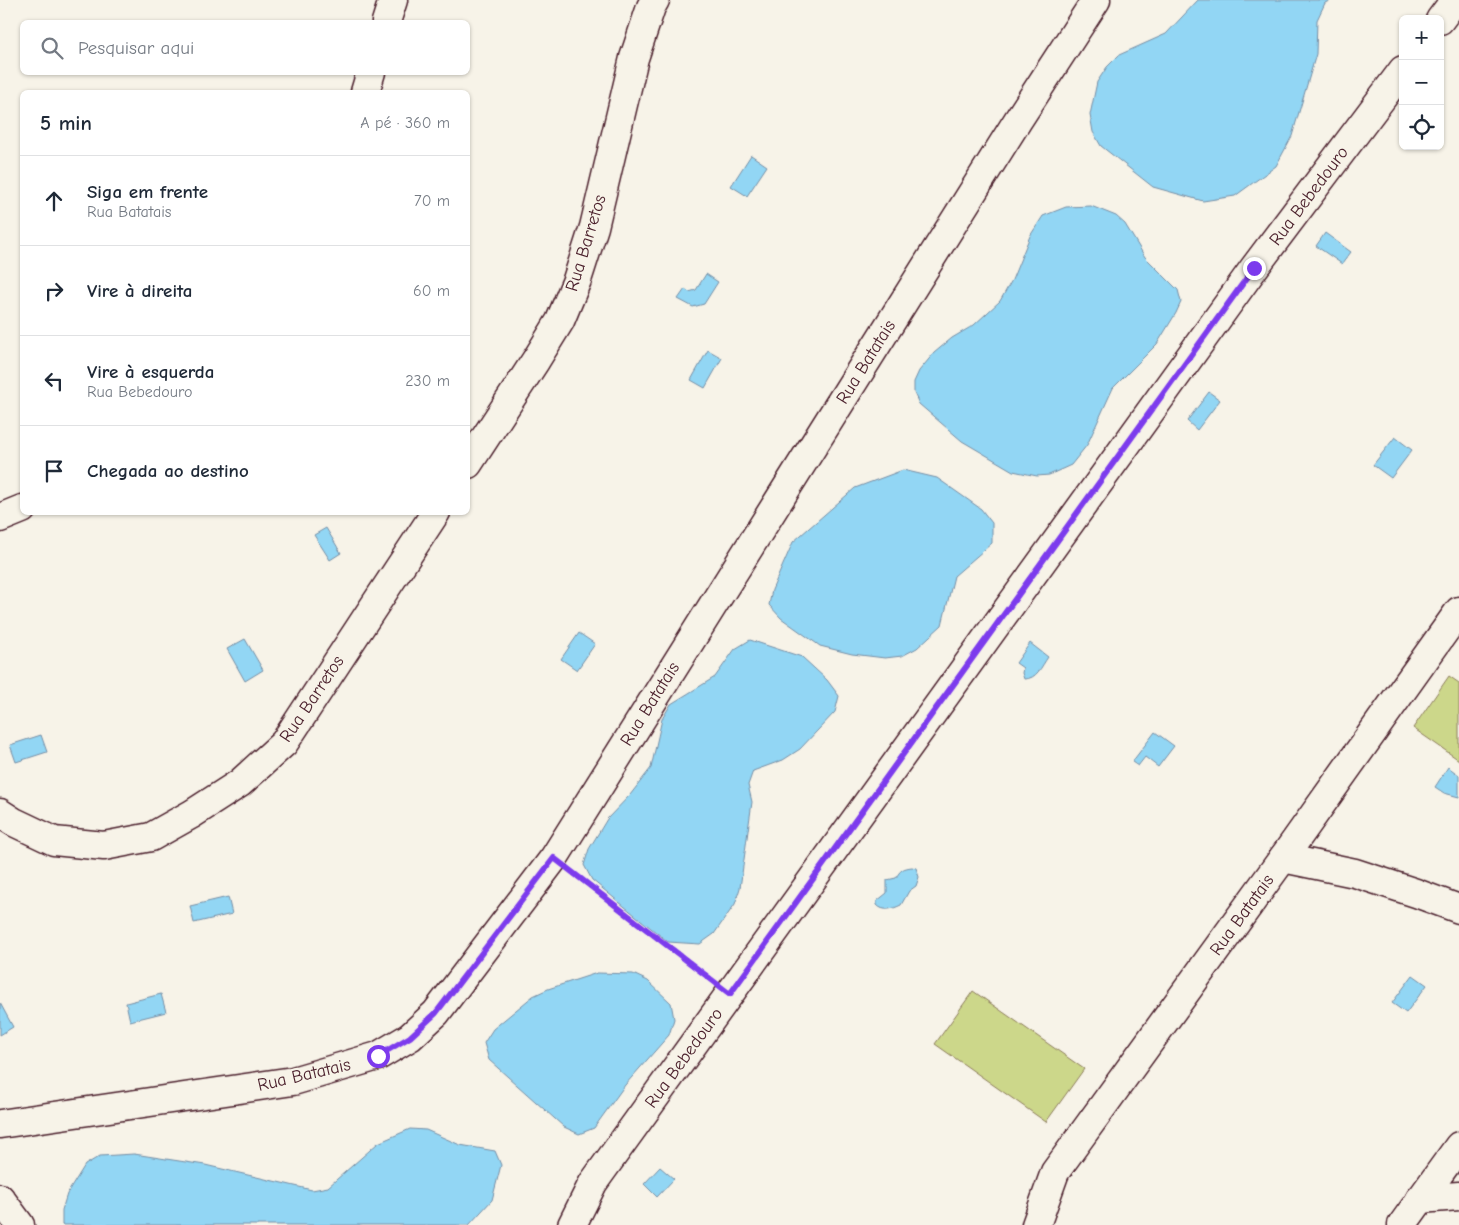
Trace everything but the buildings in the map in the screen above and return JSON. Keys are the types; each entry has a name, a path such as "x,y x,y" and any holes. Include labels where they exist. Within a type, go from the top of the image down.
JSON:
{"street":[{"path":"387,20 393,0"},
{"name":"Rua Barretos","path":"470,461 560,321 577,280 594,227 634,58 655,0"},
{"name":"Rua Batatais","path":"0,1124 293,1081 378,1056 410,1037 436,1013 554,858 1018,120 1096,0"},
{"path":"1444,15 1455,0"},
{"path":"366,90 370,75"},
{"name":"Rua Bebedouro","path":"572,1225 593,1183 1254,268 1399,75"},
{"path":"0,518 20,510"},
{"name":"Rua Barretos","path":"0,813 14,822 54,840 104,846 151,837 192,814 240,783 284,743 434,515"},
{"name":"Rua Batatais","path":"1036,1225 1055,1172 1283,858 1459,611"},
{"path":"1283,858 1355,873 1416,893 1459,910"},
{"path":"1402,1225 1459,1146"},
{"path":"1420,1199 1459,1196"},
{"path":"0,1198 20,1225"}],"path":[{"path":"554,858 730,994"}],"green space":[{"path":"1449,676 1459,683 1459,760 1413,728"},
{"path":"973,991 1084,1069 1046,1122 935,1044"}],"water":[{"path":"1198,0 1331,0 1325,3 1317,20 1316,54 1292,136 1276,166 1235,196 1203,201 1153,187 1101,146 1093,132 1090,115 1097,82 1107,67 1119,55 1166,34"},
{"path":"751,155 767,166 747,196 731,186"},
{"path":"1091,206 1116,216 1125,224 1145,257 1178,290 1181,302 1157,344 1113,388 1087,445 1071,465 1049,475 1037,476 1013,471 962,441 919,404 914,393 914,382 919,371 934,353 952,338 974,325 1000,301 1012,280 1030,236 1043,216 1066,207"},
{"path":"1325,233 1351,252 1342,264 1316,246"},
{"path":"706,274 718,282 704,304 693,307 678,299 685,289 689,292 696,290"},
{"path":"708,350 722,358 705,388 691,380"},
{"path":"1209,392 1220,400 1197,430 1187,421"},
{"path":"1395,437 1412,450 1391,478 1373,465"},
{"path":"903,470 937,478 981,509 992,523 992,543 954,576 942,625 917,648 902,656 885,658 852,654 820,646 781,618 769,605 772,590 793,542 855,488"},
{"path":"326,528 341,553 330,560 314,535"},
{"path":"579,633 595,644 577,670 561,659"},
{"path":"245,639 263,670 245,681 227,649"},
{"path":"750,640 802,657 827,680 839,696 835,712 800,749 783,760 753,771 748,785 752,802 740,888 735,904 714,934 700,944 668,942 592,880 584,865 589,849 607,819 630,795 651,768 662,719 671,704 715,677 735,649"},
{"path":"1030,643 1048,657 1035,675 1024,679 1023,668 1016,663"},
{"path":"1155,732 1174,746 1158,767 1145,757 1138,766 1132,762"},
{"path":"41,735 47,752 16,762 10,745"},
{"path":"1448,767 1459,775 1459,797 1444,793 1435,787"},
{"path":"912,867 916,868 919,877 916,886 909,891 901,905 888,909 879,907 877,901 887,893 887,880 896,878 902,870"},
{"path":"228,897 232,914 194,923 190,906"},
{"path":"597,973 633,974 648,981 671,1003 674,1019 669,1035 625,1085 594,1128 579,1134 564,1127 489,1060 484,1043 493,1029 533,996 548,989"},
{"path":"1413,975 1427,985 1406,1013 1392,1003"},
{"path":"161,994 166,1012 130,1021 126,1003"},
{"path":"0,1003 13,1027 0,1035"},
{"path":"410,1129 426,1130 460,1145 495,1151 501,1165 492,1200 469,1225 62,1225 62,1210 67,1194 85,1165 100,1156 134,1154 205,1165 312,1190 328,1187 378,1143"},
{"path":"660,1167 674,1179 657,1197 644,1184"}],"route":[{"path":"378,1056 410,1037 436,1013 554,858 730,994 1254,268"}]}
